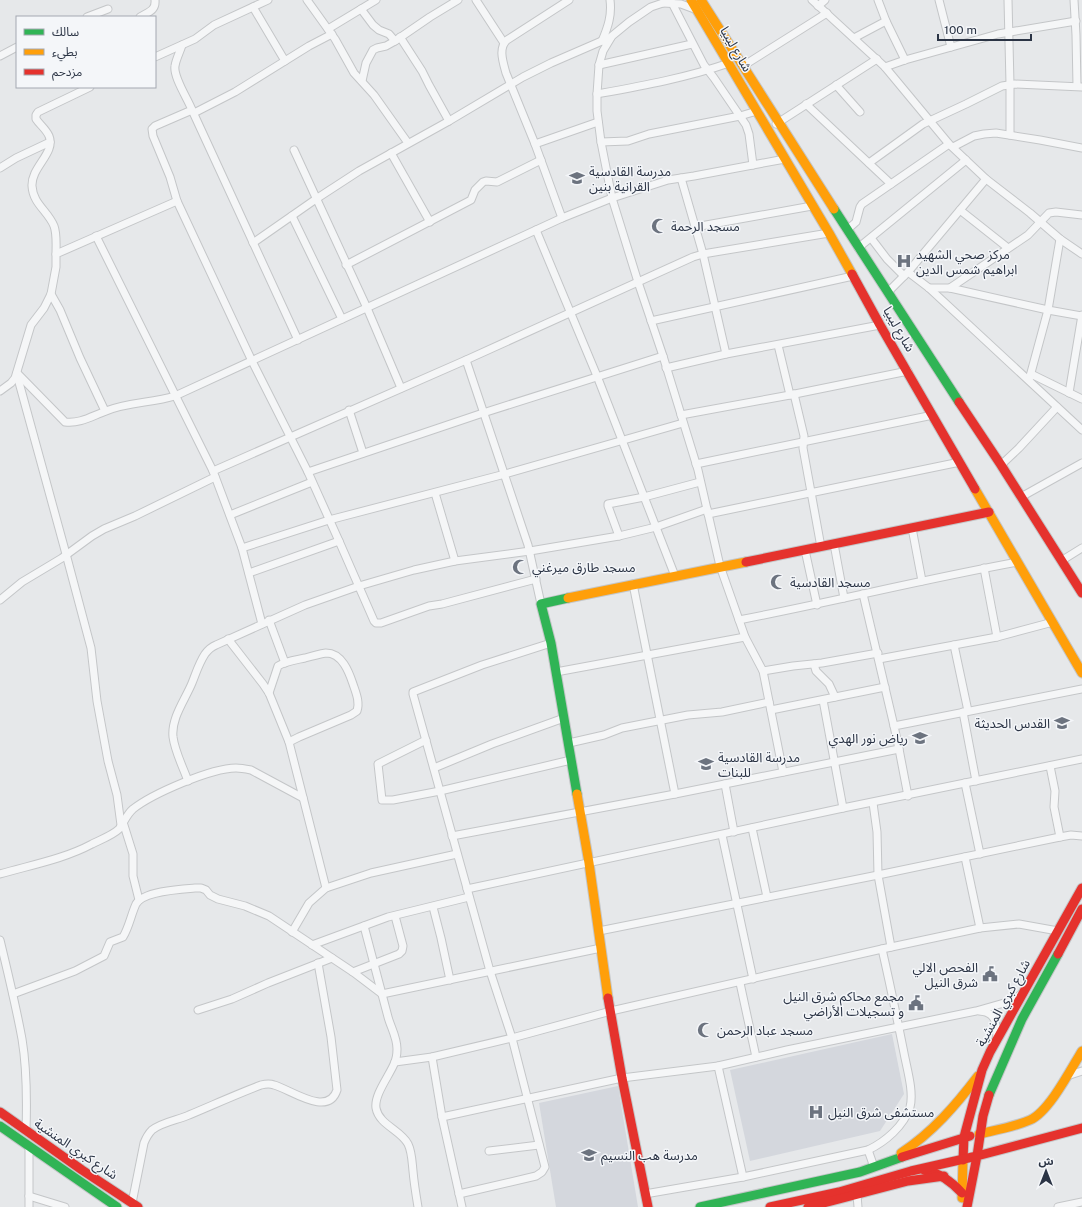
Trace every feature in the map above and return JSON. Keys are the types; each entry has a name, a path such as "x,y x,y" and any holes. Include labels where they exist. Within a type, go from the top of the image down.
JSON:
{"main road":[{"name":"شارع ليبيا","path":"691,0 829,233 880,325 1082,673"},
{"name":"شارع ليبيا","path":"701,0 858,248 1001,465 1082,593"},
{"path":"648,1207 622,1078 569,744 551,643 541,604 720,566 821,547 989,512"},
{"name":"شارع كبري المنشية","path":"963,1207 962,1193 964,1138 982,1070 997,1038 1082,888"},
{"name":"شارع كبري المنشية","path":"967,1207 983,1116 988,1098 1022,1019 1082,909"},
{"path":"700,1207 839,1177 879,1166 964,1138 1031,1120 1048,1106 1082,1051"},
{"path":"879,1166 905,1151 917,1142 951,1109 967,1091 982,1070"},
{"name":"شارع كبري المنشية","path":"0,1112 135,1205"},
{"name":"شارع كبري المنشية","path":"0,1126 117,1207"},
{"path":"770,1207 839,1192 910,1171 963,1160 1082,1129"},
{"path":"910,1171 933,1171 954,1183 962,1193"},
{"path":"808,1207 908,1181 944,1176"}],"street":[{"path":"142,16 155,7 155,0"},
{"path":"156,57 199,36 214,25 268,0"},
{"path":"307,0 330,32 354,73 374,95 408,143"},
{"path":"376,0 309,46 235,92 193,112 155,126 152,129 153,136 170,177 177,201 252,361 308,472 340,541 372,618 376,623 429,606 442,604 536,579"},
{"path":"362,81 366,63 373,50 386,46 398,39 458,0"},
{"path":"476,0 504,43"},
{"path":"562,218 535,144 510,84 503,62 502,49 504,43 569,0"},
{"path":"602,41 610,20 610,0"},
{"path":"812,0 822,2 827,14 885,67 951,146 986,179 1060,239 1082,254"},
{"path":"878,0 886,21 905,60"},
{"path":"939,0 951,47"},
{"path":"1008,0 1010,135"},
{"path":"870,163 923,124 1002,86 1010,84 1079,86 1079,34 1074,0"},
{"path":"667,2 708,71 740,116 748,131 753,165"},
{"path":"254,243 316,199 359,171 449,121 510,84 551,63 612,36 639,14 651,7 667,2 697,10"},
{"path":"253,7 285,61"},
{"path":"90,16 108,9"},
{"path":"361,9 373,25 379,30 398,39 422,71 449,121"},
{"path":"743,66 827,14"},
{"path":"854,38 886,21"},
{"path":"885,67 1009,31 1076,21"},
{"path":"612,36 603,51 599,65 596,94 601,142 612,198 696,464 720,566 745,637 763,671 783,772"},
{"path":"599,65 692,44"},
{"path":"182,45 175,66 178,80 298,340"},
{"path":"0,56 16,48"},
{"path":"767,129 877,59"},
{"path":"596,94 670,80 708,71 729,63"},
{"path":"836,85 860,112"},
{"path":"0,391 11,383 17,373 31,325 44,308 51,294 56,267 56,232 54,226 35,200 32,193 33,175 48,152 50,142 45,128 36,119 36,115 38,112 88,88"},
{"path":"806,104 891,184"},
{"path":"601,142 628,141 650,134 740,116 757,111"},
{"path":"535,144 598,122"},
{"path":"847,230 856,222 861,206 891,184 951,146 979,134 1010,135 1082,148"},
{"path":"0,168 16,158 50,142"},
{"path":"294,150 367,308 401,388"},
{"path":"391,153 430,222"},
{"path":"17,373 65,422 84,420 105,411 130,404 157,401 175,396 562,218 612,198 665,180 785,159"},
{"path":"346,265 471,200 475,190 482,182 497,182 541,160"},
{"path":"858,248 966,160"},
{"path":"681,178 703,254 726,354"},
{"path":"888,292 906,274 986,179"},
{"path":"56,254 177,201"},
{"path":"695,227 812,206"},
{"path":"960,210 1008,248"},
{"path":"950,288 1028,235 1046,216 1052,212 1082,215"},
{"path":"292,216 342,319"},
{"path":"536,230 597,376 621,441 675,576"},
{"path":"0,600 22,582 92,536 104,529 135,516 214,474 349,410 466,360 693,257 703,254 829,233"},
{"path":"96,236 214,474 242,548 262,624"},
{"path":"871,238 887,259 906,274 929,288 1030,377 1082,430"},
{"path":"1030,377 1048,310 1060,239"},
{"path":"651,321 853,276"},
{"path":"929,288 950,288 1082,316 1070,393"},
{"path":"51,294 60,310 80,358 105,411"},
{"path":"666,368 726,354 880,325"},
{"path":"778,345 804,436 802,448 821,547"},
{"path":"308,472 483,413 663,356"},
{"path":"466,360 530,551 541,604"},
{"path":"681,415 792,395 908,371"},
{"path":"17,373 91,648 97,700 108,761 117,795 122,824 133,854 133,876 139,900"},
{"path":"1030,377 1082,398"},
{"path":"1001,465 1019,448 1057,406"},
{"path":"349,410 363,453"},
{"path":"696,464 933,415"},
{"path":"242,548 329,520 505,474 683,423"},
{"path":"188,781 174,745 173,736 177,715 205,653 210,648 305,605 359,586 455,560 530,551 619,536 656,527 707,511 960,462"},
{"path":"1021,497 1082,463"},
{"path":"230,515 312,482"},
{"path":"619,536 608,504 644,497 700,482"},
{"path":"435,493 455,560"},
{"path":"912,528 922,581"},
{"path":"249,573 340,541"},
{"path":"834,544 844,598"},
{"path":"1061,561 1082,548"},
{"path":"805,550 816,605"},
{"path":"739,620 1018,562"},
{"path":"984,568 997,637"},
{"path":"633,584 675,794"},
{"path":"864,594 894,726 908,796"},
{"path":"269,620 285,663"},
{"path":"763,671 954,645 997,637 1053,622"},
{"path":"556,672 745,637"},
{"path":"228,640 254,671 269,693 289,742 326,888"},
{"path":"459,1194 536,1176 542,1172 545,1166 512,1038 490,971 413,692 482,665 551,643"},
{"path":"954,645 976,781"},
{"path":"269,693 278,666 327,653 336,656 346,666 350,674 358,705 357,711 354,714 289,742"},
{"path":"814,664 816,671 829,684 835,697"},
{"path":"771,710 885,687"},
{"path":"894,726 1082,689"},
{"path":"823,700 843,808"},
{"path":"569,744 604,735 622,728 688,715 722,712 769,702"},
{"path":"434,768 492,744 564,718"},
{"path":"426,740 378,764 381,799 384,801 393,800 440,791 571,760"},
{"path":"452,836 675,794 899,749"},
{"path":"467,889 843,808 908,796 1082,759"},
{"path":"1050,766 1055,791 1054,807 1060,837"},
{"path":"0,874 82,849 116,831 132,810 151,798 188,781 220,770 235,768 251,770 303,798"},
{"path":"965,783 980,854"},
{"path":"725,784 734,832"},
{"path":"873,803 877,832 878,875 891,947"},
{"path":"752,828 767,897"},
{"path":"722,834 753,979"},
{"path":"599,931 1060,837 1071,835 1082,836"},
{"path":"292,932 309,903 326,888 368,874 458,854"},
{"path":"965,857 980,928"},
{"path":"13,994 75,971 104,956 110,942 124,937 139,900 157,893 195,888 206,890 210,895 218,899 245,906 270,916 353,972 382,994 601,948"},
{"path":"312,945 395,916 469,897"},
{"path":"433,907 450,980"},
{"path":"353,972 402,951 403,946 395,916"},
{"path":"395,1062 432,1056 512,1038 611,1011 980,928 1019,924 1058,931"},
{"path":"364,926 397,1048 395,1062 376,1100 376,1109 381,1118 408,1143 411,1153 418,1207"},
{"path":"0,940 22,1040 27,1095 26,1131"},
{"path":"646,1194 743,1177 868,1150 877,1146 894,1132 903,1121 910,1107 911,1093 899,1027 882,949"},
{"path":"198,1010 232,999 332,958"},
{"path":"135,1205 144,1143 147,1135 156,1127 188,1116 248,1090 267,1084 274,1085 297,1096 317,1102 322,1102 335,1096 337,1090 332,1044 318,963"},
{"path":"740,982 756,1057"},
{"path":"442,1117 622,1078 718,1066 976,1011 1011,1001 1022,993"},
{"path":"976,1011 989,1013 992,1015 996,1022 997,1038"},
{"path":"432,1056 442,1117 462,1207"},
{"path":"718,1066 743,1177"},
{"path":"1067,1076 1082,1072"},
{"path":"489,1151 539,1145"},
{"path":"29,1147 29,1207"},
{"path":"868,1150 879,1166"},
{"path":"857,1195 858,1207"},
{"path":"29,1196 65,1207"},
{"path":"1058,1207 1082,1202"}],"shaded area":[{"name":"مستشفى شرق النيل","path":"892,1034 904,1094 880,1131 750,1161 730,1070"},
{"name":"مدرسة هب النسيم","path":"618,1086 638,1207 556,1207 539,1103"}],"traffic: fast":[{"path":"834,209 959,402"},
{"path":"568,598 541,604 551,643 577,794"},
{"path":"989,1095 1022,1019 1058,954"},
{"path":"0,1126 117,1207"},
{"path":"700,1207 860,1172 902,1157"}],"traffic: slow":[{"path":"691,0 852,274"},
{"path":"701,0 834,209"},
{"path":"975,489 1082,673"},
{"path":"568,598 746,562"},
{"path":"577,794 589,863 608,998"},
{"path":"979,1134 1018,1125 1037,1115 1052,1099 1082,1051"},
{"path":"901,1153 923,1137 943,1118 978,1076"},
{"path":"962,1198 963,1160"}],"traffic: jam":[{"path":"852,274 975,489"},
{"path":"959,402 1001,465 1082,593"},
{"path":"746,562 989,512"},
{"path":"963,1160 964,1137 982,1070 990,1052 1082,888"},
{"path":"1058,954 1082,909"},
{"path":"608,998 622,1078 648,1207"},
{"path":"770,1207 839,1192 911,1171 977,1156 983,1116 989,1095"},
{"path":"0,1112 82,1170 138,1207"},
{"path":"967,1207 977,1156 1082,1128"},
{"path":"902,1157 970,1136"},
{"path":"924,1170 945,1178 962,1193"},
{"path":"808,1207 908,1181 944,1176"}],"place":[{"name":"مدرسة القادسية القرانية بنين","path":"577,178"},
{"name":"مسجد الرحمة","path":"659,226"},
{"name":"مركز صحي الشهيد ابراهيم شمس الدين","path":"904,261"},
{"name":"مسجد طارق ميرغني","path":"520,567"},
{"name":"مسجد القادسية","path":"778,582"},
{"name":"القدس الحديثة","path":"1062,723"},
{"name":"رياض نور الهدي","path":"920,738"},
{"name":"مدرسة القادسية للبنات","path":"706,764"},
{"name":"الفحص الالي شرق النيل","path":"990,974"},
{"name":"مجمع محاكم شرق النيل و تسجيلات الأراضي","path":"916,1003"},
{"name":"مسجد عباد الرحمن","path":"705,1030"},
{"name":"مستشفى شرق النيل","path":"816,1112"},
{"name":"مدرسة هب النسيم","path":"589,1155"}]}
